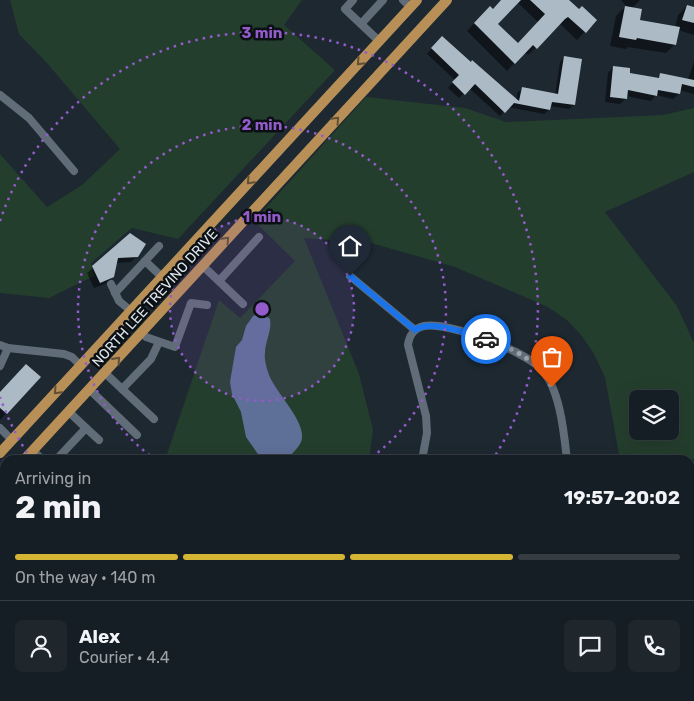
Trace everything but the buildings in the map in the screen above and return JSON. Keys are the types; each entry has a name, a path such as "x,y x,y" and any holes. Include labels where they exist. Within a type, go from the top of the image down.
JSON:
{"main road":[{"name":"NORTH LEE TREVINO DRIVE","path":"29,455 447,0"},
{"name":"NORTH LEE TREVINO DRIVE","path":"0,453 379,40 410,2"}],"street":[{"path":"353,0 344,9 379,40"},
{"path":"361,24 383,0"},
{"path":"0,95 29,118 74,171"},
{"path":"219,281 258,237"},
{"path":"115,293 159,246"},
{"path":"145,261 162,277"},
{"path":"203,266 243,304"},
{"path":"350,276 415,330"},
{"path":"111,284 118,300 131,311"},
{"path":"178,292 191,303 207,305"},
{"path":"141,333 146,337 175,347 191,303"},
{"path":"423,455 427,433 426,416 408,345 409,338 415,330 422,326 431,326 486,339 525,356 541,368 552,387 558,405 566,455"},
{"path":"122,389 150,359 159,342"},
{"path":"0,345 8,348 64,354 72,357 81,366"},
{"path":"0,366 8,348"},
{"path":"105,373 154,420"},
{"path":"90,390 138,435"},
{"path":"69,412 99,440"},
{"path":"0,428 12,440"},
{"path":"61,455 86,428"},
{"path":"33,451 37,455"}],"green space":[{"path":"10,0 302,0 284,25 335,70 178,239 132,228 91,263 94,276 49,298 0,293 0,154 47,207 82,185 120,149 47,63 19,34"},
{"path":"366,97 465,108 506,122 663,115 694,108 694,172 605,212 677,306 694,343 694,455 619,455 605,377 593,352 568,321 548,307 455,267 371,243 304,238 359,374 373,430 370,455 167,455 219,300 240,318 295,261 254,221"}],"water":[{"path":"261,312 270,319 265,362 271,380 300,426 301,442 291,455 259,455 246,437 241,412 232,394 230,382 236,347 242,340 246,326 253,316"}],"way so far":[{"path":"486,339 525,356 541,368 552,387"}],"route":[{"path":"350,276 415,330 422,326 431,326 486,339"}]}
